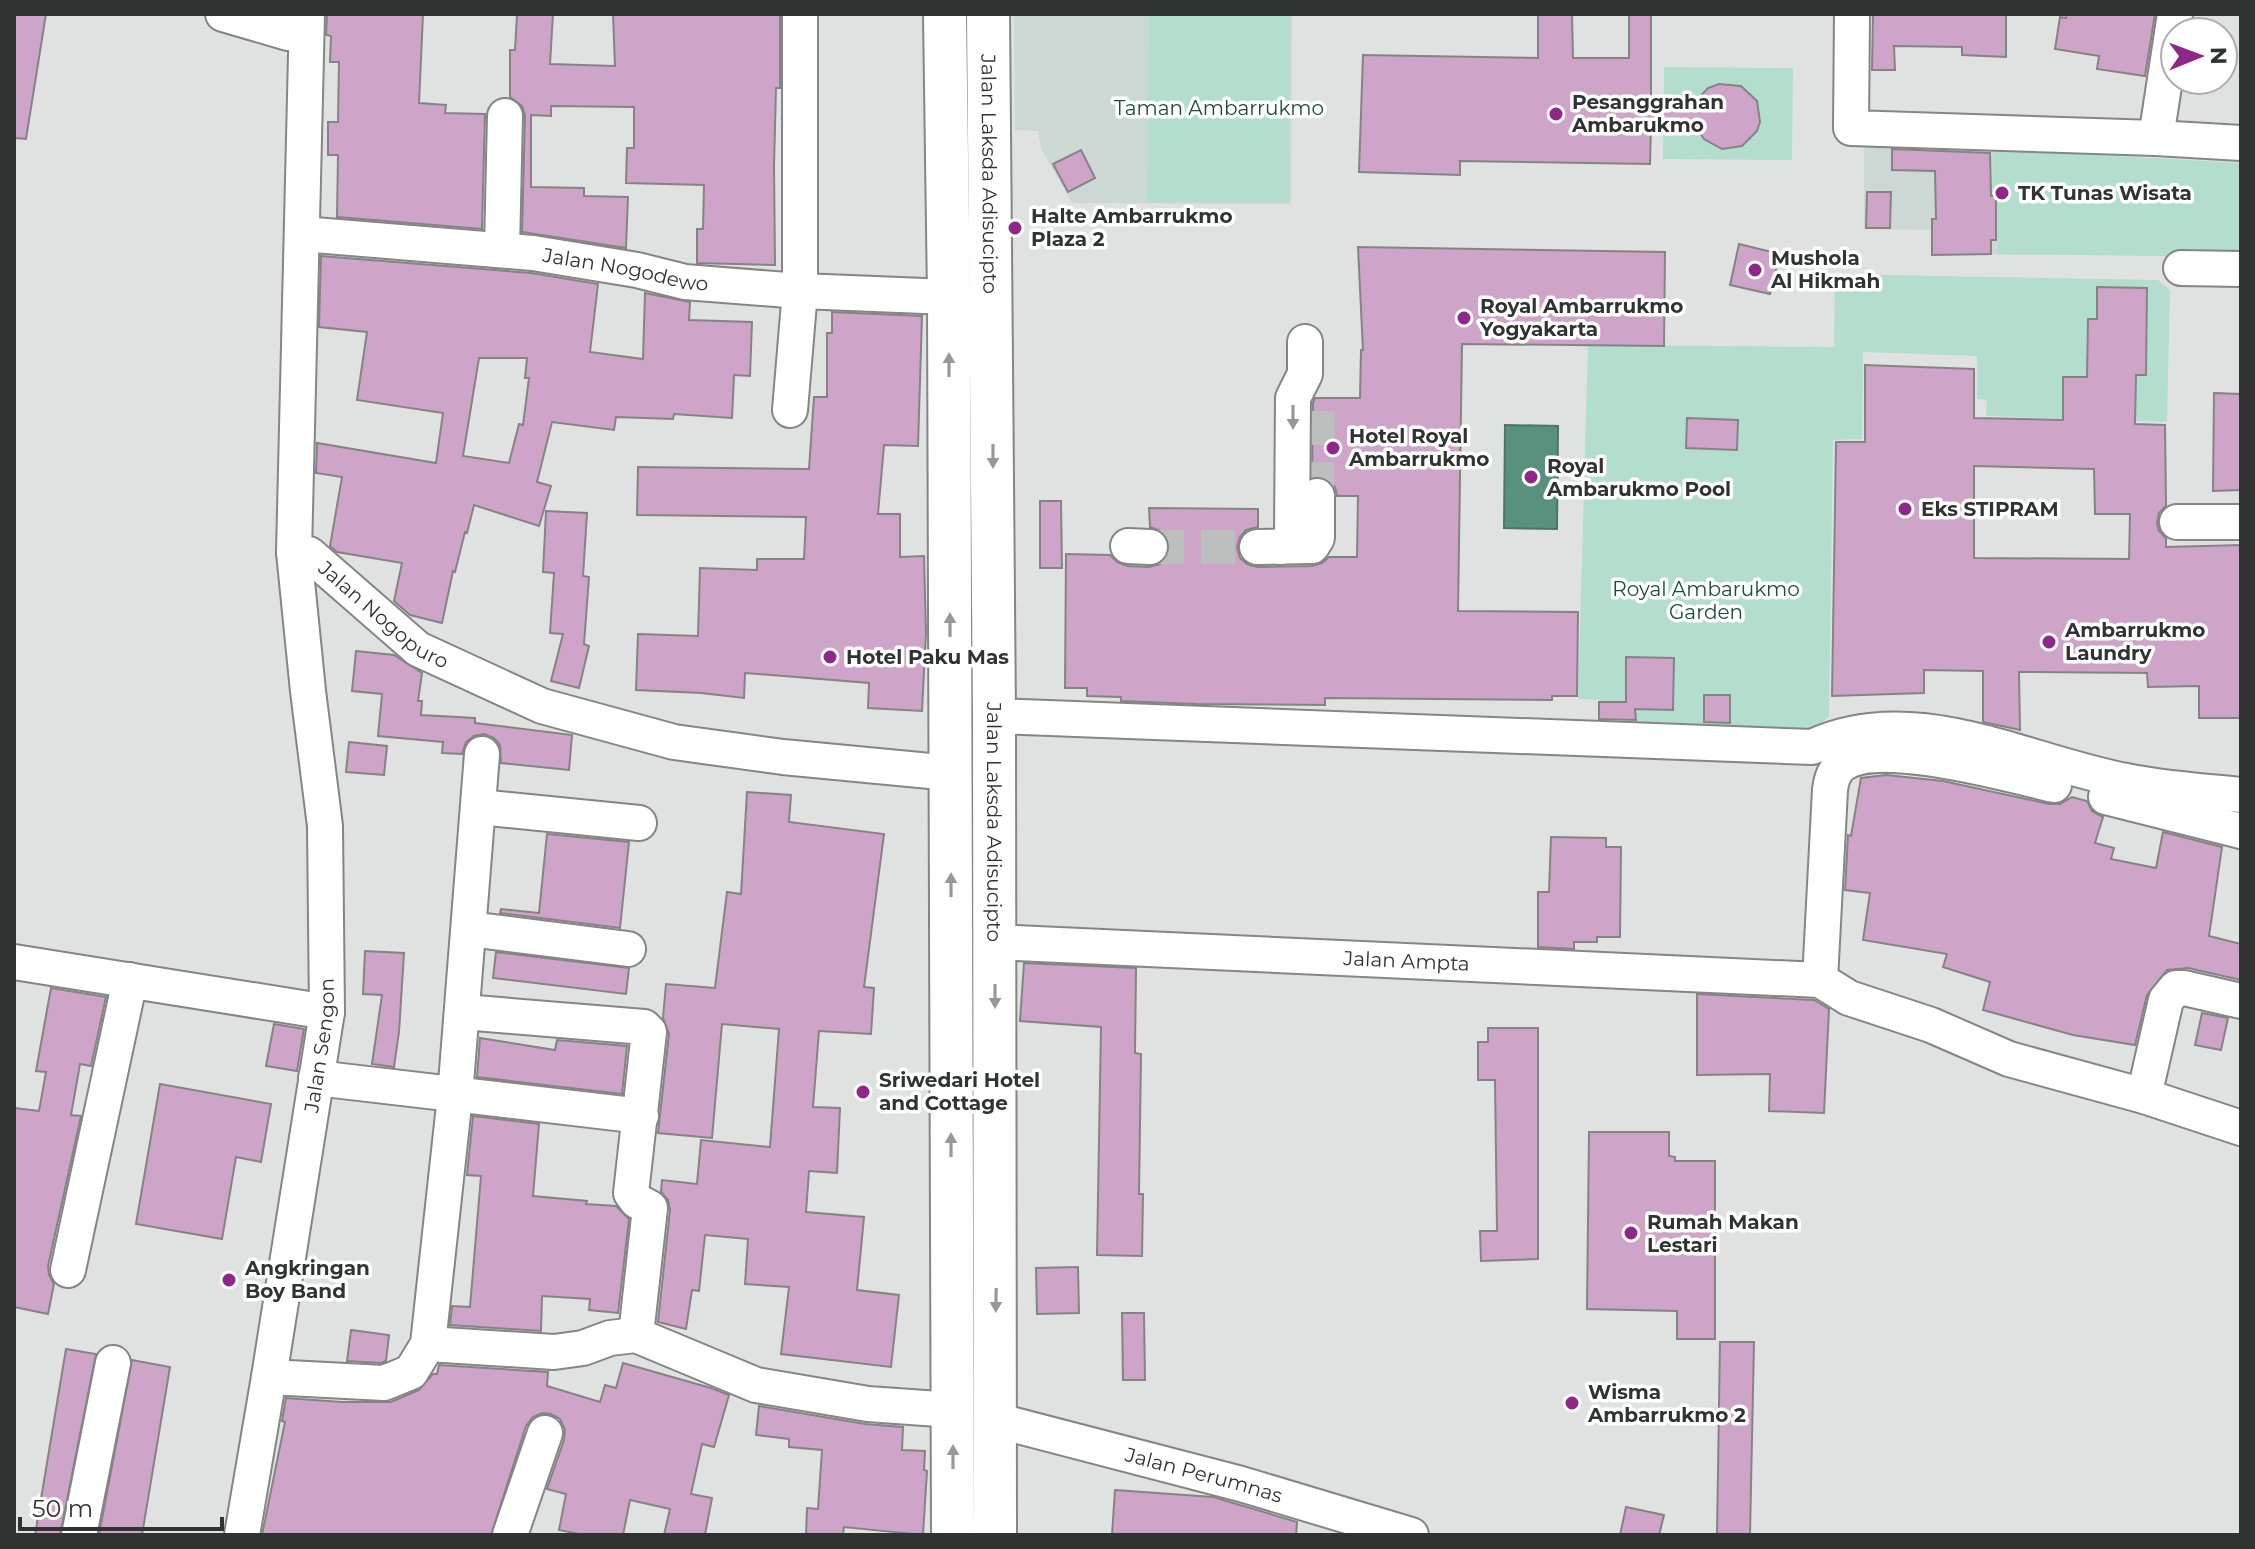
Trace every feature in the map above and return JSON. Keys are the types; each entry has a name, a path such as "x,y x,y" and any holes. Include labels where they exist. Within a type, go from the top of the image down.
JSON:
{"main road":[{"path":"945,14 949,297 953,1535"},
{"name":"Jalan Laksda Adisucipto","path":"988,14 994,716 995,1535"}],"street":[{"path":"223,14 288,33 306,24"},
{"path":"790,410 800,291 800,14"},
{"path":"1852,14 1851,128 2241,143"},
{"path":"2156,138 2175,14"},
{"name":"Jalan Nogopuro","path":"306,24 294,552 309,554 418,649 542,706 674,742 783,757 951,773"},
{"path":"502,249 505,116"},
{"name":"Jalan Nogodewo","path":"302,234 502,249 637,270 685,282 800,291 949,297"},
{"path":"2181,268 2241,269"},
{"path":"1309,371 1293,398 1292,535 1287,545 1269,547 1306,547 1315,542 1317,496"},
{"path":"2177,522 2241,522"},
{"name":"Jalan Sengon","path":"242,1535 327,1012 325,826 294,552"},
{"path":"994,716 1812,747 1849,732 1918,731 1971,740 2126,781 2241,795"},
{"path":"269,1377 384,1383 411,1372 428,1344 463,1012 482,754"},
{"path":"2241,831 1965,765 1899,755 1863,756 1851,760 1835,772 1830,790 1820,980 1849,998 1931,1025 2009,1059 2144,1096 2241,1128"},
{"path":"479,807 639,823"},
{"path":"470,929 628,949"},
{"name":"Jalan Ampta","path":"995,942 1820,980"},
{"path":"14,962 327,1012"},
{"path":"68,1270 130,980"},
{"path":"2144,1096 2170,993 2176,988 2184,988 2241,1001"},
{"path":"463,1012 644,1027 649,1032 631,1193 637,1201 650,1208 636,1335"},
{"path":"316,1078 641,1116"},
{"path":"428,1344 554,1352 636,1335 756,1385 868,1404 953,1410"},
{"path":"79,1535 113,1363"},
{"name":"Jalan Perumnas","path":"995,1420 1241,1484 1411,1535"},
{"path":"519,1534 545,1433"}],"shaded area":[{"path":"1014,14 1295,14 1292,17 1291,204 1072,203 1041,149 1038,131 1015,130"},
{"name":"TK Tunas Wisata","path":"1864,141 1993,149 2139,254 1932,255 1932,230 1864,229"},
{"name":"Royal Ambarukmo Pool","path":"1505,425 1558,426 1557,529 1504,528"}],"green space":[{"name":"Taman Ambarrukmo","path":"1149,14 1290,14 1289,202 1147,202"},
{"path":"1664,67 1793,68 1792,160 1663,159"},
{"path":"1993,149 2241,163 2241,257 1998,254"},
{"name":"Royal Ambarukmo Garden","path":"1835,274 2158,280 2170,290 2167,422 1986,416 1987,400 1977,399 1977,356 1863,352 1862,439 1833,440 1829,716 1811,734 1636,728 1635,714 1599,700 1578,699 1588,345 1834,347"}],"building":[{"path":"14,14 46,14 26,139 14,138"},
{"path":"327,14 423,14 419,103 446,105 445,113 485,114 482,229 337,217 338,155 328,155 328,122 338,122 339,62 330,62 331,36 326,35"},
{"path":"517,14 553,14 550,64 615,66 613,14 780,14 780,88 776,88 774,166 775,265 697,263 697,229 703,229 704,185 626,183 627,148 634,148 634,107 551,106 551,116 531,115 531,187 584,188 584,196 628,197 626,248 522,232 525,116 522,106 510,97 510,50 515,50"},
{"path":"1538,14 1572,14 1573,58 1629,58 1629,14 1651,14 1651,101 1695,102 1708,88 1719,84 1741,86 1757,101 1760,122 1757,131 1742,146 1722,149 1704,139 1695,126 1651,126 1650,164 1460,161 1460,175 1359,172 1363,55 1538,58"},
{"path":"1873,14 2006,14 2006,57 1962,55 1962,47 1894,46 1895,70 1872,70"},
{"path":"2066,14 2155,14 2145,76 2097,69 2099,56 2055,49 2060,17 2066,18"},
{"name":"TK Tunas Wisata","path":"1892,149 1990,153 1991,196 1996,196 1996,240 1991,240 1991,254 1932,255 1932,219 1936,219 1935,171 1892,170"},
{"path":"1081,150 1095,178 1068,192 1053,164"},
{"path":"1867,192 1891,192 1890,228 1866,228"},
{"name":"Mushola Al Hikmah","path":"1739,244 1780,254 1770,294 1730,285"},
{"name":"Hotel Royal Ambarrukmo","path":"1358,247 1665,252 1664,346 1462,344 1458,611 1578,612 1577,696 1552,696 1552,700 1325,698 1325,705 1195,704 1121,701 1121,697 1087,696 1087,688 1065,688 1066,554 1110,555 1127,566 1160,564 1167,557 1170,547 1161,531 1150,527 1149,508 1258,509 1258,527 1246,530 1237,547 1240,558 1257,567 1312,566 1329,557 1357,557 1358,496 1337,496 1335,487 1328,479 1312,477 1315,398 1360,398 1363,350"},
{"path":"321,256 531,273 598,284 590,352 643,359 645,293 690,302 689,320 752,322 750,376 734,375 732,418 674,414 673,419 616,417 614,430 552,422 537,482 551,486 539,526 474,505 453,571 442,623 410,615 394,601 402,563 337,552 330,546 342,477 316,473 317,443 436,463 443,413 357,400 367,332 319,327","holes":["479,358 527,358 525,378 529,378 523,425 519,424 509,463 463,456"]},
{"path":"2097,287 2147,288 2146,375 2136,375 2135,424 2165,425 2166,506 2159,513 2157,523 2159,531 2166,538 2166,547 2241,545 2241,718 2199,718 2199,686 2148,687 2147,673 2019,672 2020,730 1983,722 1983,671 1924,670 1924,693 1832,696 1836,442 1865,442 1865,365 1974,369 1974,418 2063,420 2063,377 2087,377 2088,319 2097,319","holes":["1974,466 2094,469 2095,514 2130,514 2129,559 1974,558"]},
{"path":"832,312 922,316 918,446 884,445 878,514 900,514 900,557 924,556 926,633 922,711 868,708 869,683 745,673 744,698 636,690 638,634 698,636 700,568 757,570 757,559 804,559 806,517 637,515 638,467 809,469 814,397 827,397 827,333 832,333"},
{"path":"2214,393 2241,394 2241,490 2213,491"},
{"path":"1687,418 1738,420 1737,450 1686,448"},
{"path":"1040,501 1061,501 1062,568 1040,568"},
{"path":"546,511 587,513 583,576 589,577 584,644 589,646 579,688 551,681 563,634 550,633 554,573 543,572"},
{"path":"356,651 394,655 422,673 418,701 422,701 421,715 475,718 475,723 572,735 569,770 501,763 500,745 484,734 466,742 462,754 442,753 443,742 378,736 382,694 352,691"},
{"path":"1626,657 1674,658 1673,710 1635,709 1636,720 1599,719 1599,702 1626,702"},
{"path":"1704,695 1730,695 1730,723 1704,722"},
{"path":"349,742 387,746 384,775 346,772"},
{"path":"1886,775 1943,781 2049,804 2060,804 2072,797 2087,801 2092,811 2103,817 2095,843 2114,848 2111,859 2156,868 2163,832 2222,847 2209,936 2241,944 2241,980 2188,968 2167,970 2147,995 2135,1045 2073,1035 1983,1010 1990,982 1943,967 1947,954 1863,940 1870,893 1845,890 1848,835 1851,836 1861,778"},
{"path":"747,792 791,795 789,822 884,834 864,987 874,988 871,1034 819,1031 813,1107 840,1108 837,1173 809,1171 806,1212 864,1217 857,1290 899,1295 891,1367 781,1354 789,1287 745,1284 748,1239 705,1235 699,1291 692,1290 686,1329 658,1322 670,1210 668,1200 661,1192 662,1180 697,1184 701,1140 770,1147 779,1029 722,1024 712,1138 658,1133 669,1034 663,1018 666,984 715,988 727,892 741,894"},
{"path":"547,834 629,842 620,928 500,913 501,909 539,913"},
{"path":"1551,837 1606,838 1606,847 1621,847 1620,937 1597,937 1597,942 1574,942 1574,949 1538,947 1538,892 1549,892"},
{"path":"365,951 404,953 394,1067 372,1064 382,995 363,994"},
{"path":"496,952 629,968 626,994 493,978"},
{"path":"1024,963 1136,968 1135,1053 1141,1054 1139,1194 1143,1194 1142,1256 1097,1255 1101,1027 1020,1021"},
{"path":"51,988 106,997 91,1066 80,1064 71,1115 81,1116 48,1266 54,1284 48,1314 14,1307 14,1108 39,1111 46,1072 36,1071"},
{"path":"1697,994 1814,1000 1829,1009 1824,1113 1769,1111 1770,1074 1697,1075"},
{"path":"2202,1013 2228,1018 2221,1050 2195,1045"},
{"path":"274,1024 304,1029 297,1071 266,1066"},
{"path":"1488,1028 1538,1028 1538,1259 1481,1261 1480,1231 1497,1231 1495,1080 1478,1080 1478,1042 1488,1042"},
{"path":"480,1038 555,1050 557,1040 627,1046 622,1094 477,1077"},
{"path":"160,1084 271,1104 261,1162 236,1157 222,1239 136,1224"},
{"path":"473,1116 539,1124 533,1196 616,1206 629,1219 618,1313 589,1310 590,1299 542,1296 541,1331 450,1325 452,1306 470,1307 481,1176 467,1175"},
{"name":"Rumah Makan Lestari","path":"1589,1132 1669,1132 1669,1156 1675,1157 1675,1161 1715,1161 1715,1339 1677,1339 1677,1311 1587,1309"},
{"path":"1078,1267 1079,1313 1037,1314 1036,1268"},
{"path":"1122,1313 1144,1313 1145,1380 1123,1380"},
{"path":"351,1330 389,1335 386,1361 347,1361"},
{"path":"1720,1342 1754,1342 1750,1535 1717,1535"},
{"path":"66,1349 96,1354 60,1535 35,1535"},
{"path":"132,1360 170,1367 142,1535 99,1535"},
{"path":"623,1363 729,1395 714,1447 702,1444 691,1494 712,1498 705,1535 664,1535 670,1509 630,1500 623,1535 584,1535 559,1530 566,1494 547,1489 565,1430 560,1419 542,1413 533,1417 526,1426 491,1535 262,1535 285,1422 282,1421 286,1398 391,1402 419,1390 433,1374 437,1374 439,1365 548,1372 547,1386 600,1402 605,1385 616,1388"},
{"path":"759,1406 865,1424 903,1427 902,1450 925,1451 924,1470 927,1471 923,1535 844,1527 843,1535 806,1535 807,1508 818,1509 822,1450 789,1447 789,1439 756,1435"},
{"path":"1115,1490 1213,1497 1297,1522 1296,1535 1112,1535"},
{"path":"1626,1507 1664,1515 1659,1535 1620,1535"}],"tunnel":[{"path":"1317,496 1318,398"},
{"path":"1150,547 1257,547"}],"place":[{"name":"Pesanggrahan Ambarukmo","path":"1556,114"},
{"name":"TK Tunas Wisata","path":"2002,193"},
{"name":"Halte Ambarrukmo Plaza 2","path":"1015,228"},
{"name":"Mushola Al Hikmah","path":"1755,270"},
{"name":"Royal Ambarrukmo Yogyakarta","path":"1464,318"},
{"name":"Hotel Royal Ambarrukmo","path":"1333,448"},
{"name":"Royal Ambarukmo Pool","path":"1531,477"},
{"name":"Eks STIPRAM","path":"1905,509"},
{"name":"Ambarrukmo Laundry","path":"2049,642"},
{"name":"Hotel Paku Mas","path":"830,657"},
{"name":"Sriwedari Hotel and Cottage","path":"863,1092"},
{"name":"Rumah Makan Lestari","path":"1631,1233"},
{"name":"Angkringan Boy Band","path":"229,1280"},
{"name":"Wisma Ambarrukmo 2","path":"1572,1403"}]}
